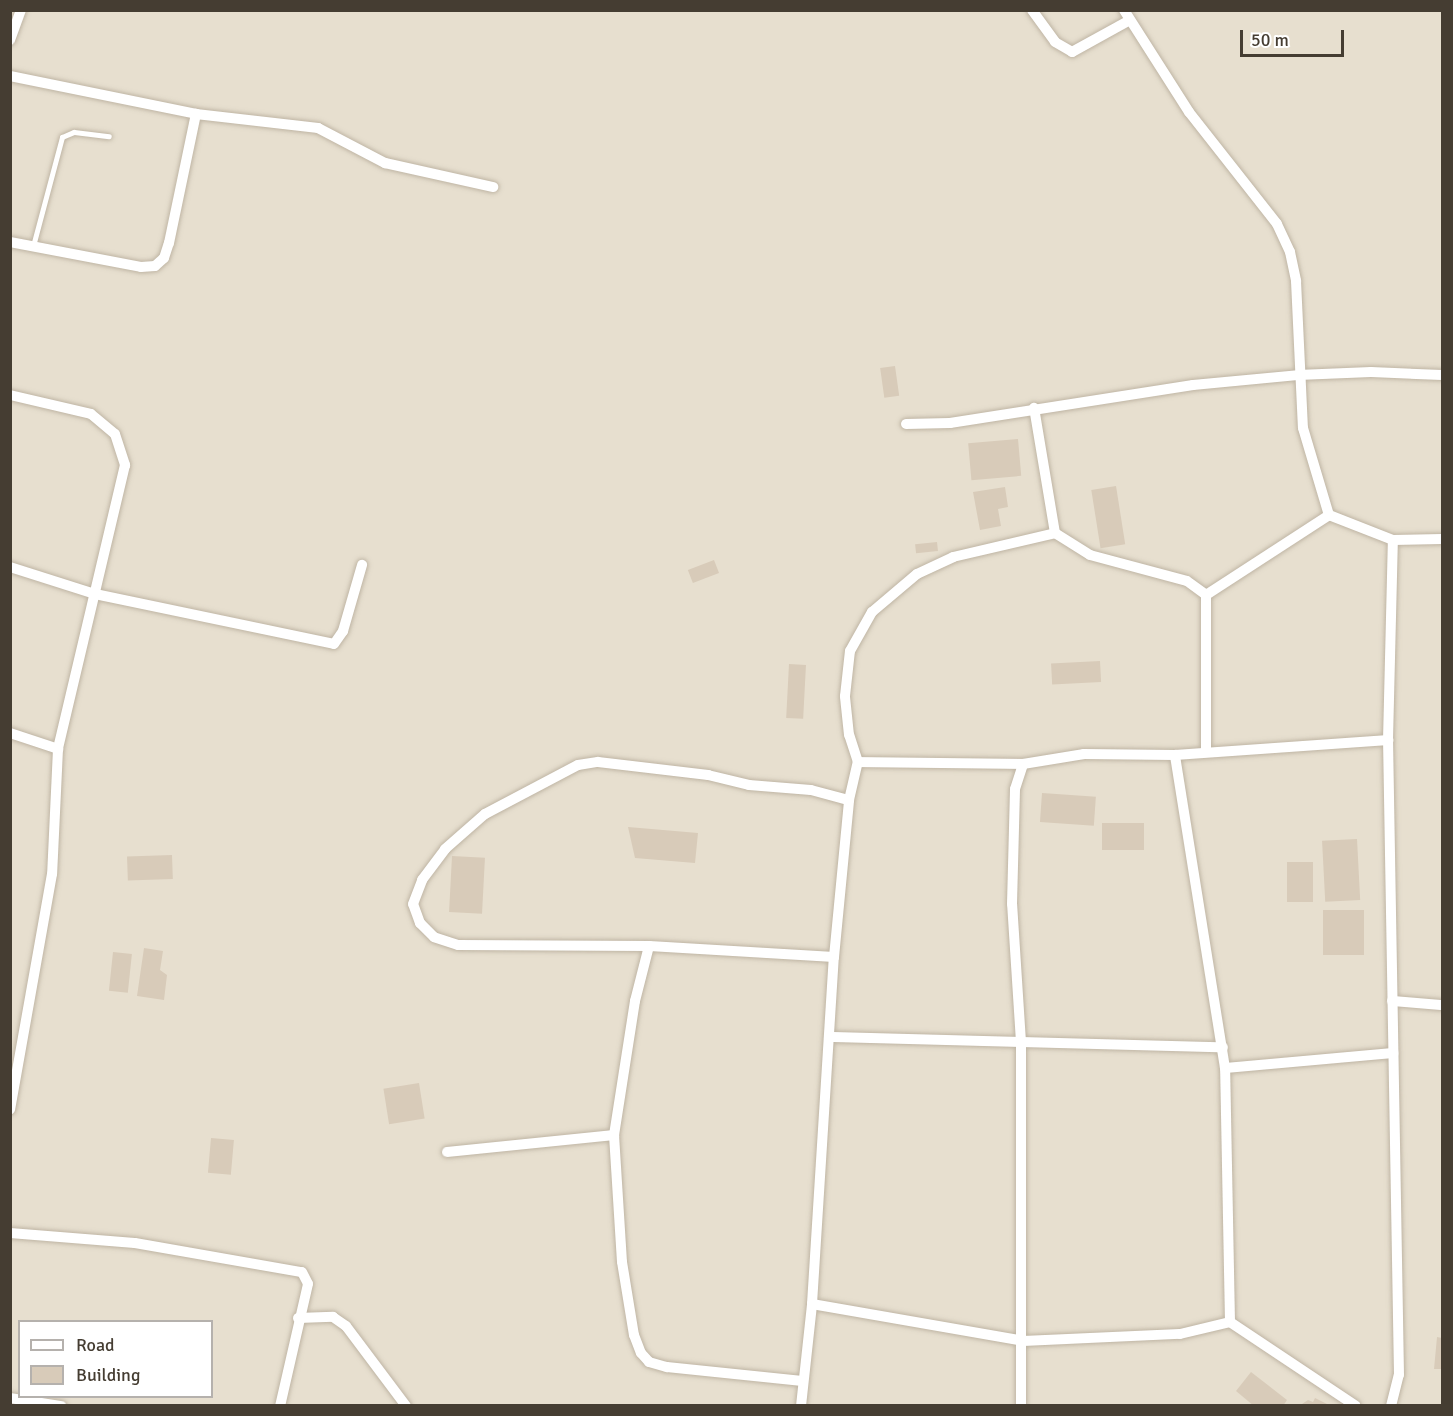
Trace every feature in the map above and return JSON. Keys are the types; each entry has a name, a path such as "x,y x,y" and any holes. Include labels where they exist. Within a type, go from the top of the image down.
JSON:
{"street":[{"path":"10,40 21,10"},
{"path":"1032,10 1055,42 1072,52 1126,13 1189,112 1277,224 1290,252 1296,281 1298,375 1312,467 1329,515 1393,540 1443,538"},
{"path":"10,76 196,114 318,128 385,163 493,187"},
{"path":"10,242 141,267 155,266 164,258 170,243 196,114"},
{"path":"906,424 950,423 1034,408 1193,385 1298,375 1371,372 1443,375"},
{"path":"10,395 91,414 115,434 125,465 58,749 52,874 10,1109"},
{"path":"1034,408 1055,533"},
{"path":"1206,595 1329,515"},
{"path":"801,1406 812,1304 834,957 849,801 858,762 849,735 845,696 850,651 872,612 916,574 953,557 1055,533 1090,555 1187,581 1206,595"},
{"path":"1391,1406 1399,1375 1388,740 1393,540"},
{"path":"10,567 95,594 334,644 343,631 362,565"},
{"path":"1206,595 1206,752"},
{"path":"10,733 58,749"},
{"path":"858,762 1023,764 1084,754 1175,755 1388,740"},
{"path":"1175,755 1226,1068 1230,1322"},
{"path":"834,957 649,946 458,945 434,937 420,923 413,904 422,880 445,849 485,814 578,765 598,762 708,775 749,785 796,787 849,801"},
{"path":"1021,1406 1023,1341 1021,1041 1012,904 1015,789 1023,764"},
{"path":"649,946 635,1001 614,1135 622,1262 634,1335 641,1353 649,1362 667,1367 802,1381"},
{"path":"1392,1001 1443,1005"},
{"path":"829,1037 1222,1047"},
{"path":"1226,1068 1393,1053"},
{"path":"447,1152 614,1135"},
{"path":"10,1233 135,1243 302,1272 308,1284 298,1318 280,1406"},
{"path":"812,1304 1023,1341 1180,1334 1230,1322 1356,1406"},
{"path":"298,1318 333,1317 346,1326 406,1406"},
{"path":"10,1398 61,1406"}],"lane":[{"path":"33,246 62,137 74,132 109,136"}],"shaded area":[{"path":"10,11 1442,11 1442,1405 11,1405"}],"building":[{"path":"895,366 899,396 884,398 880,368"},
{"path":"1018,439 1021,476 971,480 968,443"},
{"path":"1116,486 1125,544 1101,548 1091,490"},
{"path":"1005,487 1008,507 998,509 1001,526 980,530 973,492"},
{"path":"937,542 938,551 916,553 915,544"},
{"path":"714,560 719,573 693,583 688,570"},
{"path":"1100,661 1101,682 1052,685 1051,664"},
{"path":"789,664 806,665 803,719 786,718"},
{"path":"1042,793 1096,797 1094,826 1040,822"},
{"path":"1102,823 1144,823 1144,850 1102,850"},
{"path":"628,827 698,833 695,863 635,858"},
{"path":"1357,839 1360,900 1325,902 1322,841"},
{"path":"172,855 173,879 128,881 127,857"},
{"path":"452,856 485,858 482,914 449,912"},
{"path":"1287,862 1313,862 1313,902 1287,902"},
{"path":"1323,910 1364,910 1364,955 1323,955"},
{"path":"144,948 163,951 160,970 167,975 164,1000 137,996"},
{"path":"113,952 132,954 128,993 109,991"},
{"path":"419,1083 425,1119 389,1124 383,1089"},
{"path":"211,1138 234,1140 231,1175 208,1173"},
{"path":"1437,1337 1442,1338 1442,1369 1434,1369"},
{"path":"1251,1372 1287,1400 1283,1406 1254,1406 1236,1391"},
{"path":"1315,1398 1331,1406 1299,1406 1308,1400 1313,1402"}]}
